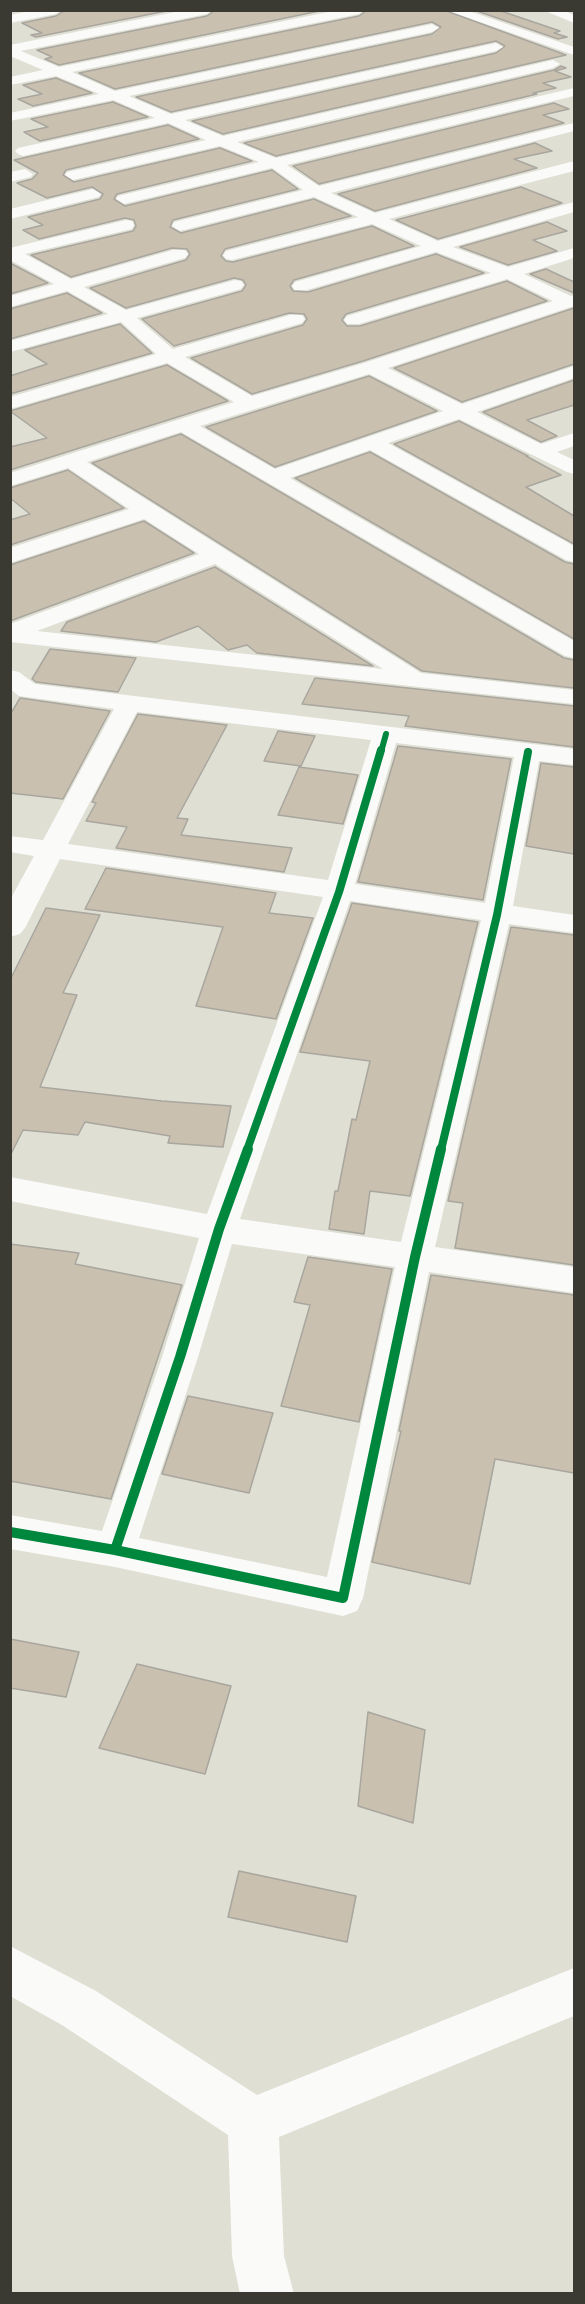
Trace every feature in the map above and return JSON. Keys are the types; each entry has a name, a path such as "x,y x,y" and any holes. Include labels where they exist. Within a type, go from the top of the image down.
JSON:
{"street":[{"path":"10,19 56,10"},
{"path":"10,50 207,10"},
{"path":"10,81 359,10"},
{"path":"452,10 574,51"},
{"path":"549,10 574,19"},
{"path":"265,14 574,125"},
{"path":"10,117 432,28"},
{"path":"23,151 496,47"},
{"path":"10,50 274,163 318,193 437,247 510,274 572,301"},
{"path":"73,175 553,64"},
{"path":"124,199 574,92"},
{"path":"180,226 318,193 574,125"},
{"path":"232,255 574,166"},
{"path":"10,214 93,194"},
{"path":"301,286 574,207"},
{"path":"11,253 126,225"},
{"path":"11,253 126,317 169,356 249,403"},
{"path":"10,302 180,254"},
{"path":"353,320 574,254"},
{"path":"10,347 126,317 235,285"},
{"path":"10,480 249,403 371,367 572,301"},
{"path":"13,400 296,319"},
{"path":"371,367 574,468"},
{"path":"272,477 574,372"},
{"path":"184,425 574,651"},
{"path":"540,451 574,439"},
{"path":"371,442 574,555"},
{"path":"71,461 146,511 417,679"},
{"path":"10,556 146,511"},
{"path":"10,634 217,555"},
{"path":"10,634 574,697"},
{"path":"12,681 28,691 574,757"},
{"path":"10,928 130,702"},
{"path":"115,1550 180,1357 219,1229 339,892 386,734"},
{"path":"10,1532 115,1550 343,1598 415,1257 497,915 528,752"},
{"path":"10,844 497,915 574,924"},
{"path":"10,1190 219,1229 574,1280"},
{"path":"11,1970 78,2008 253,2122"},
{"path":"253,2122 574,1992"},
{"path":"253,2122 258,2256 267,2294"}],"building":[{"path":"65,10 171,10 36,37 31,35 42,33 22,23 56,16"},
{"path":"215,10 324,10 59,65 45,59 52,57 37,50 207,16"},
{"path":"367,10 444,10 566,55 223,134 192,121 496,53 505,46 496,41 171,112 136,97 432,34 441,27 432,22 115,89 79,73 359,16"},
{"path":"474,10 498,10 560,31 554,33 567,37 558,39"},
{"path":"561,66 566,68 555,71 571,77 543,83 556,88 533,93 537,94 276,156 244,143 554,70"},
{"path":"56,78 92,93 33,106 18,99 42,94 23,85"},
{"path":"113,102 148,117 40,141 24,132 48,127 31,119"},
{"path":"554,103 569,109 543,115 564,123 319,184 293,166"},
{"path":"168,125 199,139 66,170 63,175 74,182 220,148 252,161 117,194 114,199 125,206 272,170 298,189 173,220 170,227 181,233 314,199 351,216 225,249 221,256 226,261 233,262 372,226 414,246 294,280 290,286 293,291 308,292 436,254 484,273 346,314 342,320 347,326 360,326 507,281 547,301 363,361 252,394 191,358 303,325 307,319 304,314 289,313 174,346 142,319 242,291 246,285 243,280 234,278 126,308 90,288 186,260 190,254 187,249 172,248 71,277 31,255 133,231 136,226 134,220 125,218 39,239 23,230 43,225 28,217 100,199 103,194 92,187 47,198 17,183 32,179 38,173 14,160"},
{"path":"535,143 552,151 514,159 537,168 375,211 338,194"},
{"path":"521,187 562,203 438,239 396,220"},
{"path":"547,222 567,231 533,240 557,251 508,265 460,247"},
{"path":"10,263 48,283 10,294"},
{"path":"546,269 574,282 574,293 530,274"},
{"path":"67,293 102,313 10,339 10,309"},
{"path":"574,308 574,364 462,402 394,368"},
{"path":"120,324 152,353 10,394 10,376 47,364 25,350"},
{"path":"167,365 228,401 10,470 10,447 47,438 10,411"},
{"path":"369,376 437,411 275,467 206,427"},
{"path":"574,380 574,405 527,420 557,436 541,442 483,412"},
{"path":"459,421 561,475 526,487 574,516 574,544 394,444"},
{"path":"181,434 564,658 574,660 574,688 422,671 92,463"},
{"path":"370,452 565,562 574,564 574,639 295,478"},
{"path":"68,470 124,508 10,545 10,520 30,514 10,498 10,488"},
{"path":"144,521 194,553 10,621 10,565"},
{"path":"215,567 373,666 257,653 247,645 228,650 198,626 156,642 61,631 67,622"},
{"path":"50,649 136,658 118,692 36,682 32,679"},
{"path":"315,678 574,706 574,747 405,726 409,716 302,704"},
{"path":"20,698 110,711 63,799 10,793 10,715"},
{"path":"138,714 227,725 177,818 188,819 181,835 292,848 284,872 116,848 127,827 86,821 96,803 92,802"},
{"path":"278,731 315,736 301,766 264,761"},
{"path":"398,746 511,759 483,900 358,882"},
{"path":"541,763 574,767 574,854 526,846"},
{"path":"299,767 358,775 343,824 278,815"},
{"path":"106,868 276,893 269,913 313,918 276,1019 196,1006 223,927 85,909"},
{"path":"352,903 478,922 410,1196 370,1191 364,1234 329,1229 335,1191 338,1191 352,1119 356,1120 370,1061 300,1052"},
{"path":"46,908 100,915 63,993 77,995 40,1087 162,1101 231,1106 223,1147 168,1143 170,1136 85,1122 78,1135 23,1130 10,1156 10,980"},
{"path":"511,927 574,935 574,1265 455,1248 463,1203 448,1201"},
{"path":"10,1244 79,1253 75,1264 182,1285 111,1499 10,1481"},
{"path":"308,1257 392,1269 359,1422 281,1406 310,1305 294,1302"},
{"path":"431,1275 574,1295 574,1473 495,1459 470,1584 372,1562 401,1431 399,1431"},
{"path":"188,1396 273,1413 249,1493 162,1474"},
{"path":"10,1639 79,1652 66,1697 10,1688"},
{"path":"137,1664 231,1686 205,1774 99,1748"},
{"path":"368,1712 425,1730 413,1823 358,1806"},
{"path":"239,1871 356,1896 347,1942 228,1917"}],"cycle path":[{"path":"115,1550 180,1357 219,1229 339,892 386,734"},
{"path":"10,1532 115,1550 343,1598 415,1257 497,915 528,752"}]}
